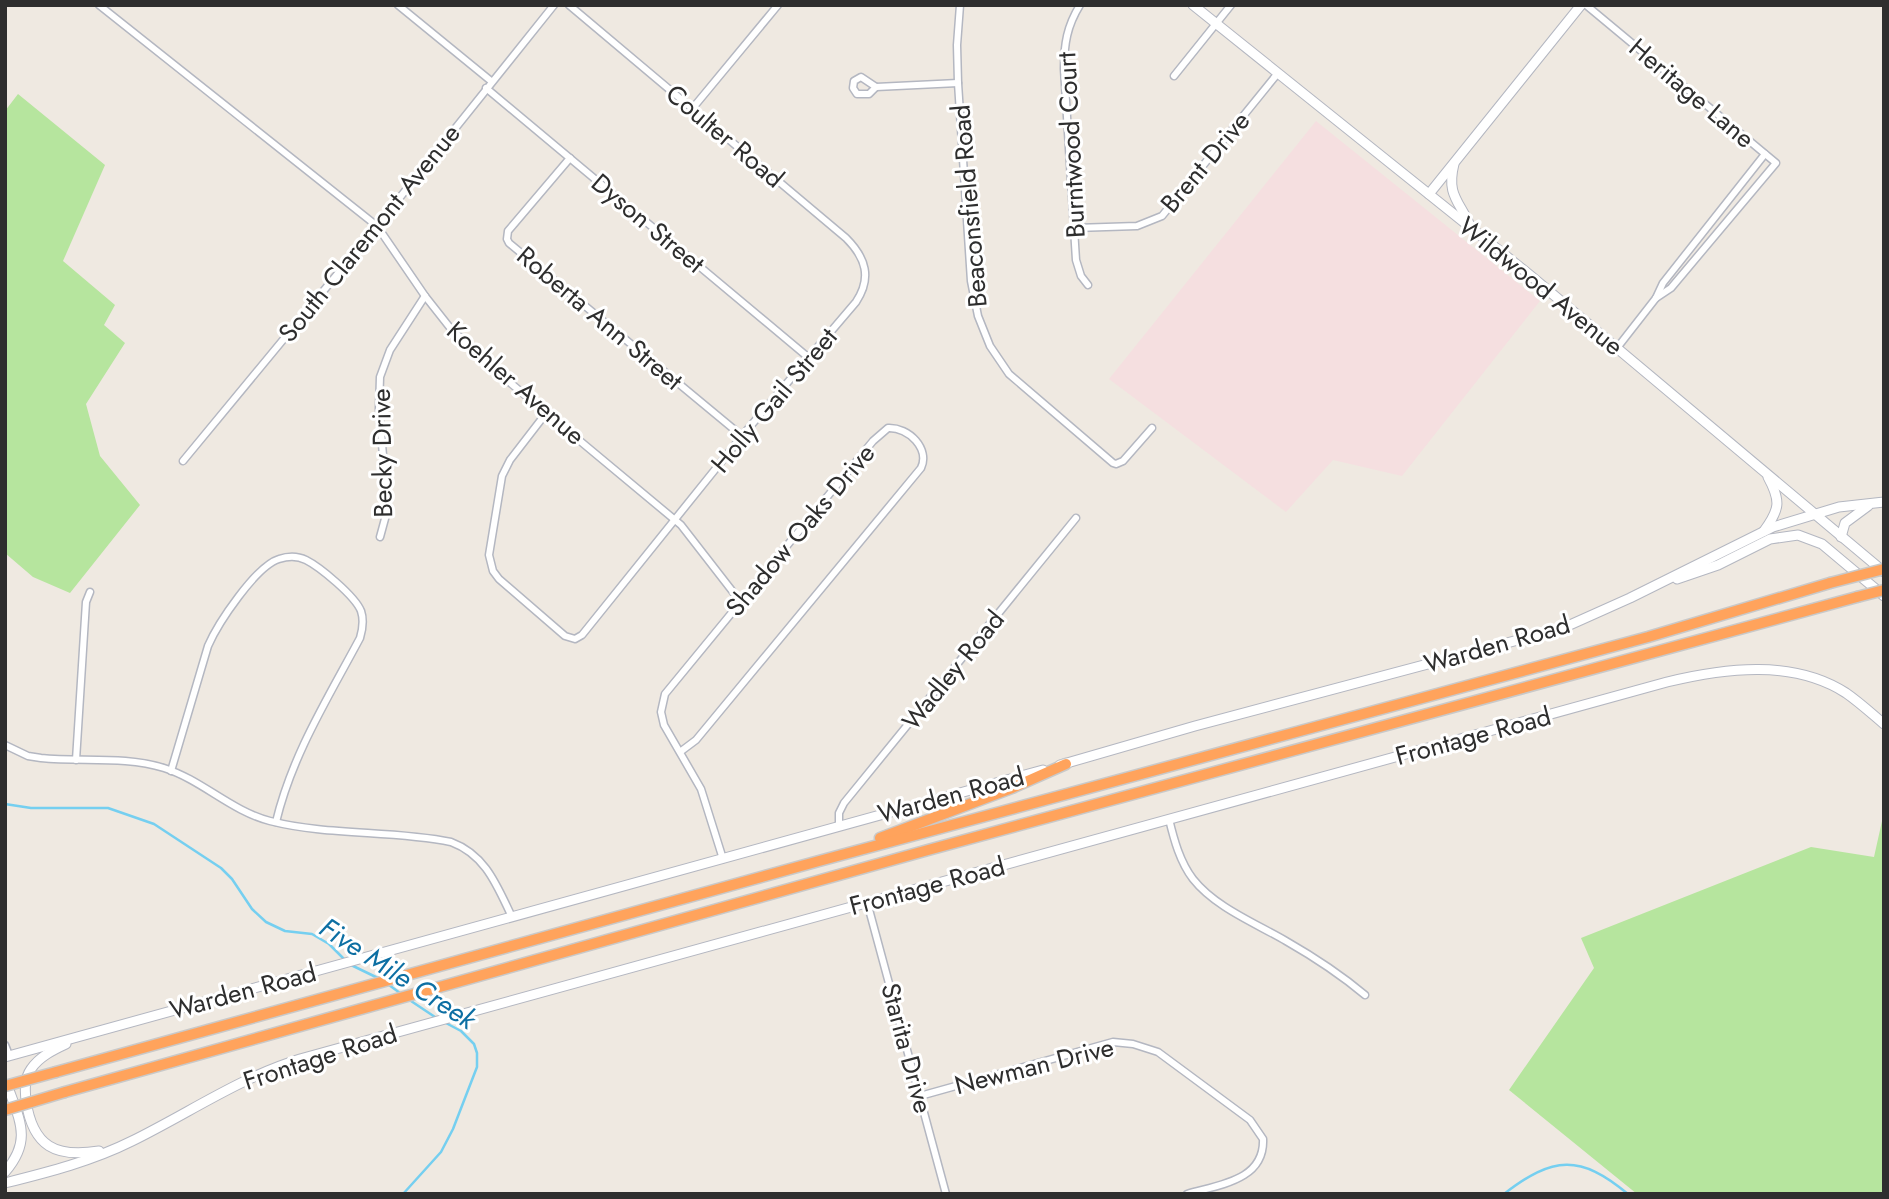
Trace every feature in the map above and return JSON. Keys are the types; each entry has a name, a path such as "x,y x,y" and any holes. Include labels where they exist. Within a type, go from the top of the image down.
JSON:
{"highway":[{"path":"5,1087 1884,570"},
{"path":"5,1110 928,850 1884,590"},
{"path":"819,861 1012,788 1066,764"}],"main road":[{"name":"Wildwood Avenue","path":"1194,5 1429,194 1884,570"},
{"path":"1429,194 1584,5"},
{"path":"1456,159 1450,184 1452,195 1465,213 1472,230"},
{"path":"1764,531 1776,515 1778,502 1766,472"},
{"path":"1841,537 1845,523 1861,509 1880,502"},
{"name":"Warden Road","path":"7,1056 1195,726 1563,628 1764,531 1839,507 1880,502"},
{"path":"1646,590 1718,565 1770,539 1798,535 1822,544 1884,596"},
{"name":"Frontage Road","path":"5,1183 70,1166 116,1149 258,1073 300,1059 1686,677 1734,670 1790,672 1828,684 1861,705"},
{"path":"1861,705 1884,715"},
{"path":"1861,705 1884,723"},
{"path":"80,1036 51,1051 29,1071 25,1084 29,1117 39,1138 55,1150 80,1154 116,1149"},
{"path":"5,1087 9,1090 21,1123 22,1135 16,1159 5,1172"}],"street":[{"name":"Koehler Avenue","path":"99,5 377,226 425,296 467,345 676,521 740,601"},
{"name":"Dyson Street","path":"398,5 570,158 809,358"},
{"name":"South Claremont Avenue","path":"183,461 377,226 554,5"},
{"name":"Coulter Road","path":"569,5 846,239 863,259 866,277"},
{"path":"692,109 778,5"},
{"name":"Beaconsfield Road","path":"960,5 958,83 971,281 978,316 990,345 1009,374 1021,386 1113,463 1120,464 1152,428"},
{"name":"Burntwood Court","path":"1080,5 1069,25 1064,47 1076,260 1081,276 1088,285"},
{"path":"1174,76 1231,5"},
{"name":"Heritage Lane","path":"1584,5 1776,163 1671,288 1656,298"},
{"name":"Brent Drive","path":"1075,228 1137,226 1162,216 1278,73"},
{"path":"876,88 958,83"},
{"path":"1617,348 1656,298 1663,283 1765,154"},
{"name":"Roberta Ann Street","path":"570,158 508,231 509,243 743,436"},
{"name":"Holly Gail Street","path":"547,412 505,469 489,555 493,571 499,579 565,636 575,639 582,635 743,436 856,302 862,294 866,277"},
{"name":"Becky Drive","path":"380,537 387,502 379,409 380,377 390,350 425,296"},
{"name":"Shadow Oaks Drive","path":"680,751 696,740 922,466 922,447 900,429 888,428 883,431 665,694 662,719 701,789 723,859"},
{"name":"Wadley Road","path":"839,826 839,813 844,803 1076,518"},
{"path":"171,771 208,646 216,628 268,565 288,556 306,560 351,596 361,612 363,626 360,638 297,756 276,822"},
{"path":"76,760 86,602 90,592"},
{"path":"5,745 41,758 139,763 171,771 190,779 243,811 276,822 441,840 460,845 486,866 512,917"},
{"path":"1169,819 1186,869 1201,888 1237,914 1336,971 1365,995"},
{"name":"Starita Drive","path":"867,902 946,1194"},
{"name":"Newman Drive","path":"920,1096 1112,1042 1145,1046 1158,1052 1250,1120 1263,1139 1260,1158 1253,1170 1243,1177 1186,1194"},
{"path":"5,1045 7,1056"}],"shaded area":[{"path":"1316,121 1540,301 1402,476 1333,460 1286,512 1109,379"}],"green space":[{"path":"18,94 105,165 63,261 115,305 104,325 125,343 86,404 100,456 140,505 70,593 33,577 5,553 5,111"},
{"path":"1884,812 1884,1194 1637,1194 1509,1090 1594,968 1581,938 1811,847 1874,857"}],"waterway":[{"name":"Five Mile Creek","path":"5,804 31,808 108,808 154,824 221,868 232,879 252,909 266,922 285,931 312,934 329,944 344,959"},
{"name":"Five Mile Creek","path":"349,964 380,979"},
{"name":"Five Mile Creek","path":"389,985 400,993"},
{"name":"Five Mile Creek","path":"408,999 438,1019"},
{"name":"Five Mile Creek","path":"403,1194 441,1152 477,1067 474,1044 461,1031 444,1022"},
{"name":"Five Mile Creek","path":"1504,1194 1537,1172 1566,1165 1581,1166 1595,1172 1628,1194"}]}
